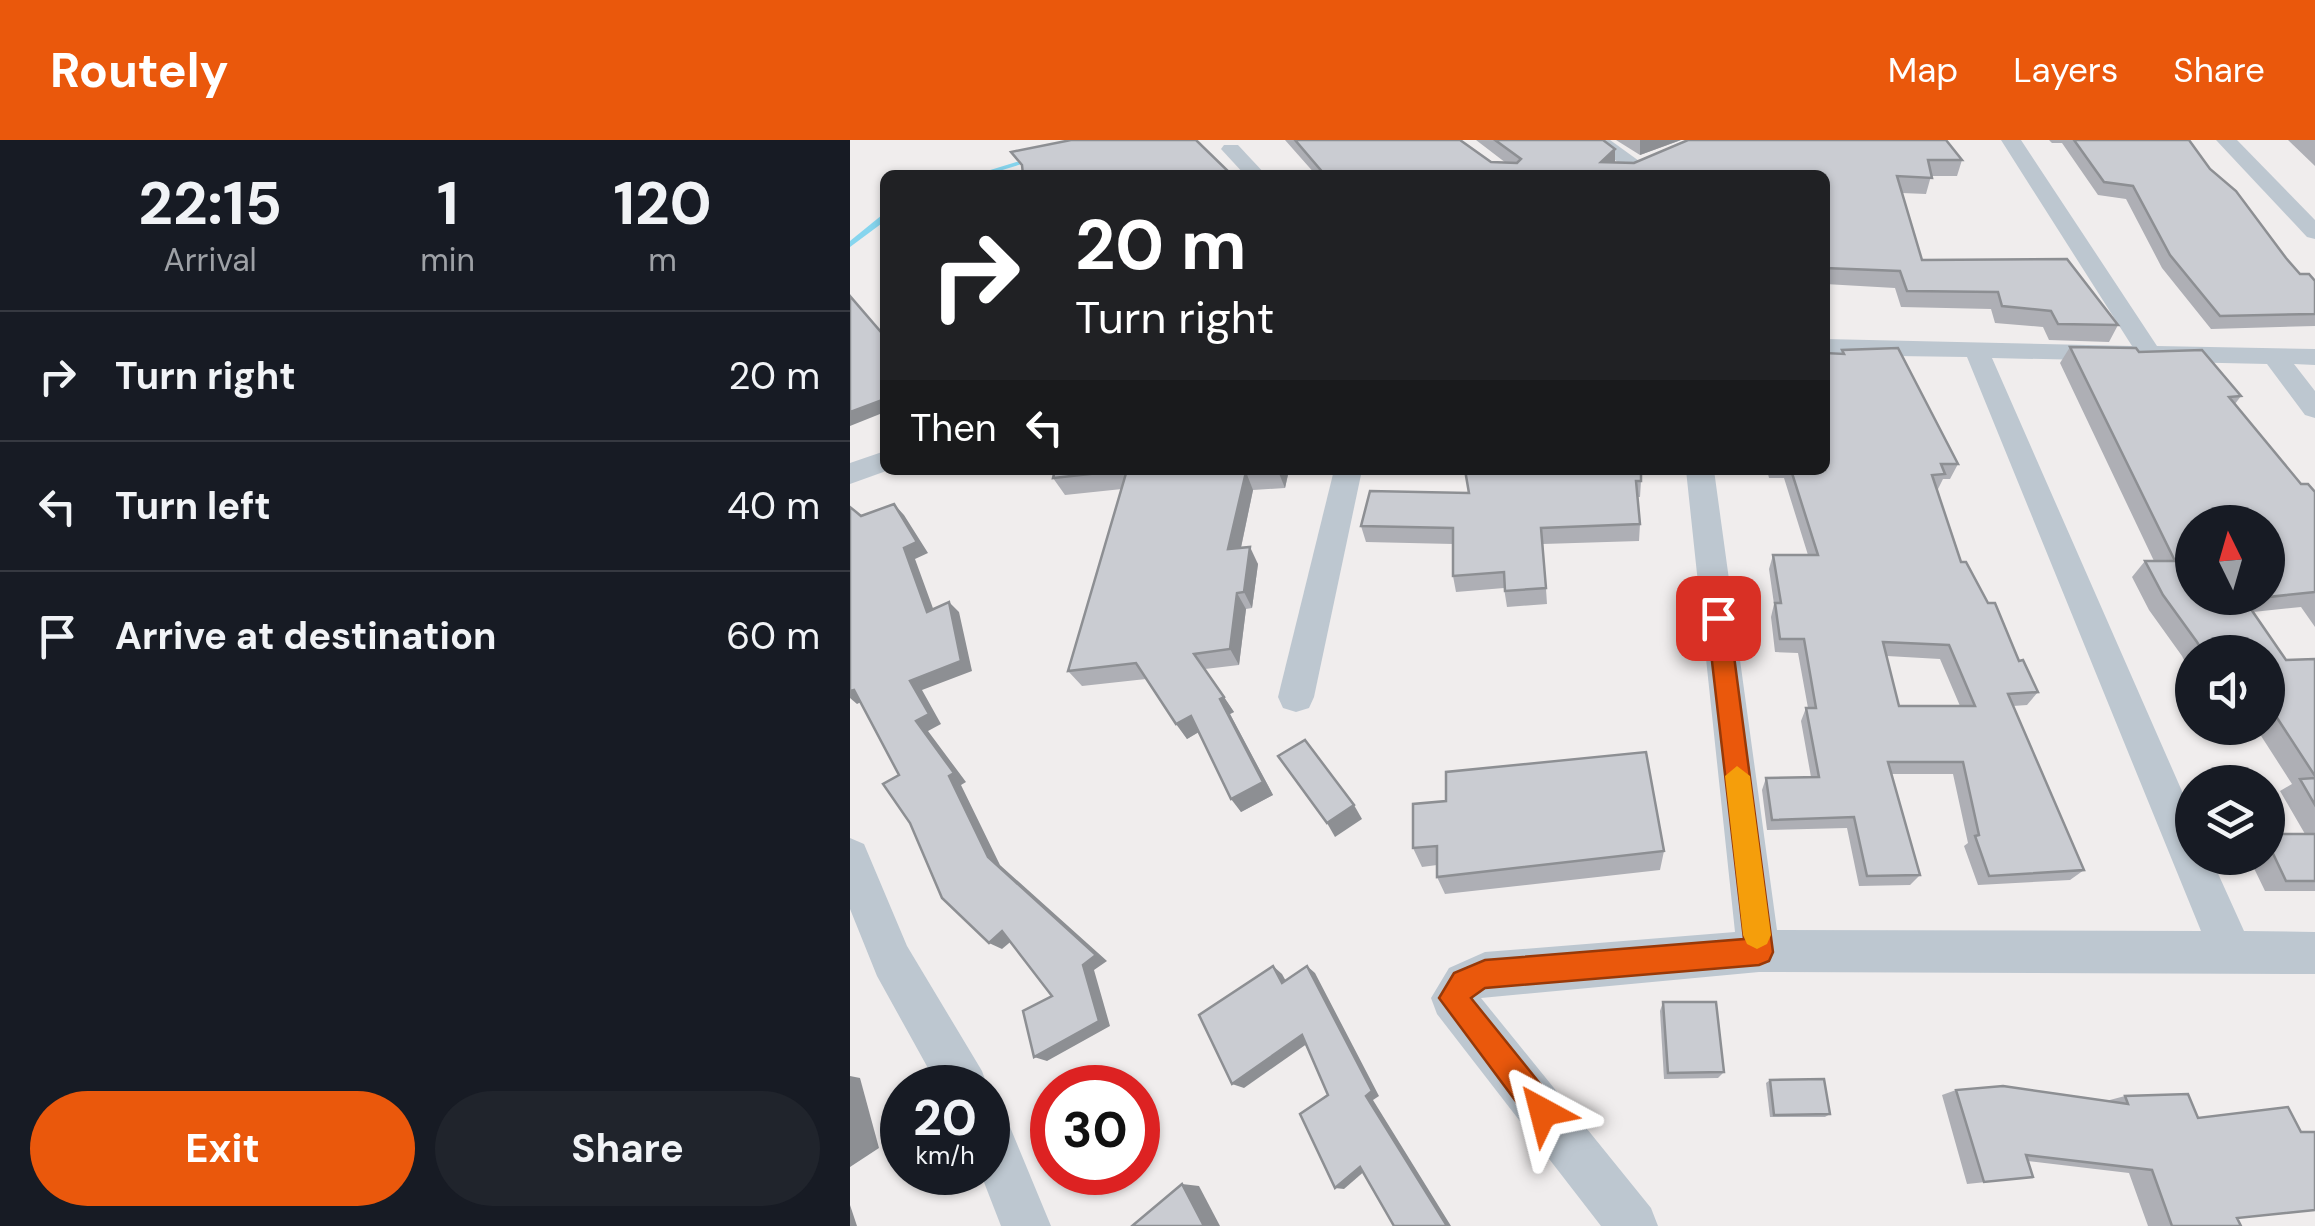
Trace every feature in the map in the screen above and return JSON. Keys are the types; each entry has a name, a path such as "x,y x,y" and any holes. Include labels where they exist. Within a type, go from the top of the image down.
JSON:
{"street":[{"path":"1597,140 1645,162 1626,170"},
{"path":"2011,140 2149,353"},
{"path":"2226,140 2315,232"},
{"path":"1231,149 1251,170"},
{"path":"1830,347 2315,357"},
{"path":"1977,352 2230,952"},
{"path":"2275,356 2315,408"},
{"path":"850,474 880,464"},
{"path":"1296,697 1347,475"},
{"path":"1701,475 1759,952"},
{"path":"850,857 892,961 952,1065"},
{"path":"1633,1226 1453,998 1464,983 1485,974 1759,952 2315,953"},
{"path":"1010,1186 1026,1226"}],"building":[{"path":"1071,140 1196,140 1227,170 1022,170 1011,152"},
{"path":"1295,140 1460,140 1491,162 1517,163 1521,159 1495,140 1603,140 1615,149 1601,162 1634,163 1688,140 1946,140 1962,160 1928,160 1932,178 1897,176 1922,260 2067,259 2118,325 2058,324 2051,311 2002,306 1998,292 1907,291 1900,271 1830,268 1830,170 1321,170"},
{"path":"2074,140 2189,140 2210,169 2236,191 2300,274 2309,274 2315,281 2315,314 2220,316 2170,255 2133,186 2104,182"},
{"path":"850,296 880,331 880,401 850,412"},
{"path":"2070,347 2136,348 2139,352 2202,350 2241,396 2229,397 2301,484 2308,484 2315,492 2315,592 2285,595 2285,505 2175,505 2175,561"},
{"path":"1898,348 1958,464 1941,464 1945,474 1932,475 1961,562 1966,562 1988,603 1995,603 2019,661 2023,660 2038,692 2008,694 2084,870 1989,876 1975,836 1979,835 1963,762 1888,762 1920,875 1867,876 1854,817 1772,820 1766,778 1819,777 1806,708 1816,708 1804,639 1780,639 1775,603 1781,603 1773,555 1818,555 1793,475 1830,475 1830,353 1844,354 1842,350","holes":["1883,642 1949,645 1975,706 1899,706"]},
{"path":"1126,475 1245,475 1228,549 1250,547 1244,592 1237,593 1230,649 1194,654 1224,697 1220,699 1263,782 1231,799 1191,716 1176,724 1136,663 1068,671"},
{"path":"1466,475 1641,475 1641,481 1636,481 1640,524 1541,528 1546,588 1505,591 1504,572 1453,576 1453,528 1361,526 1370,491 1469,493"},
{"path":"894,504 917,542 904,548 927,612 949,602 961,661 910,681 929,714 916,721 954,773 949,776 988,857 1096,955 1083,965 1099,1021 1034,1057 1023,1011 1052,996 1002,931 989,943 942,898 910,823 883,784 899,775 854,690 850,691 850,507 861,516"},
{"path":"2145,561 2175,561 2175,612 2163,595"},
{"path":"2177,615 2255,615 2269,635 2192,635"},
{"path":"2285,659 2315,659 2315,776 2285,730"},
{"path":"1305,740 1354,805 1327,823 1278,756"},
{"path":"1646,752 1664,851 1437,877 1437,846 1413,848 1413,804 1446,801 1446,772"},
{"path":"2315,778 2315,805 2300,779"},
{"path":"2285,834 2315,834 2315,881 2286,881"},
{"path":"1273,966 1282,983 1307,966 1372,1091 1366,1096 1447,1226 1394,1226 1360,1167 1335,1188 1300,1114 1328,1095 1302,1035 1232,1084 1199,1015"},
{"path":"1663,1002 1716,1002 1724,1072 1668,1073"},
{"path":"1824,1079 1830,1114 1774,1115 1770,1080"},
{"path":"2003,1086 2128,1104 2125,1096 2188,1094 2198,1118 2288,1107 2301,1132 2315,1132 2315,1210 2237,1218 2241,1226 2172,1226 2152,1170 2026,1155 2033,1177 1984,1182 1956,1090"},
{"path":"1182,1184 1204,1226 1132,1226"}],"waterway":[{"path":"995,170 1033,159"},
{"path":"850,245 880,221"}],"slow traffic":[{"path":"1737,776 1757,935"}],"route":[{"path":"1543,1112 1453,998 1464,983 1485,974 1759,952 1718,618"}]}
